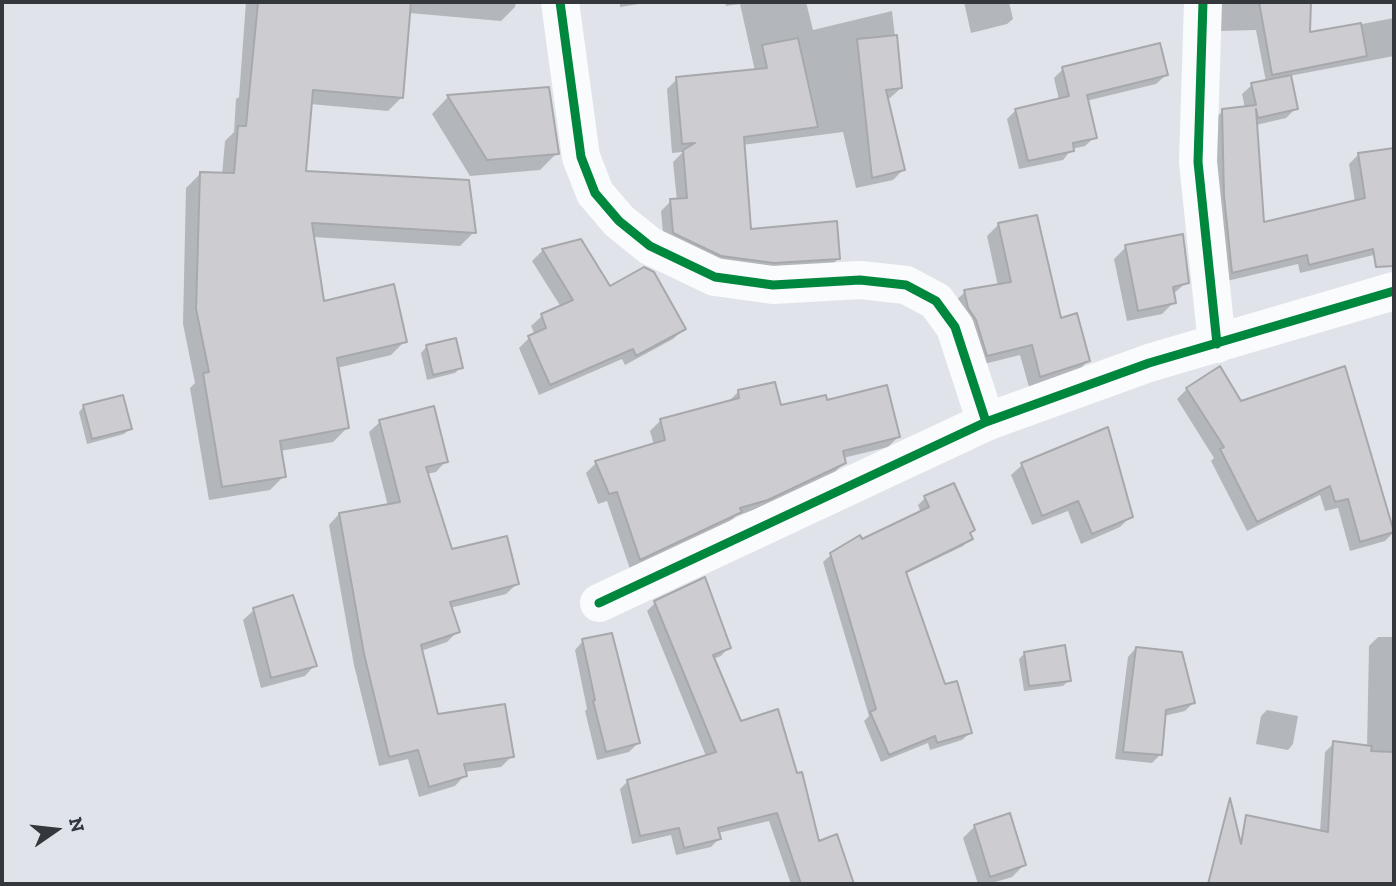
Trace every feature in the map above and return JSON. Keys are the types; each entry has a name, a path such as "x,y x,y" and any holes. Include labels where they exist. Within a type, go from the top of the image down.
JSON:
{"street":[{"path":"559,2 581,157 595,192 619,221 650,246 715,277 773,285 860,280 906,285 936,301 955,327 986,422"},
{"path":"1203,2 1198,162 1217,344"},
{"path":"599,603 986,422 1149,363 1394,291"}],"building":[{"path":"258,2 411,2 403,98 313,90 306,171 469,180 476,233 312,223 324,301 394,284 407,342 337,358 349,428 280,441 286,477 222,487 203,373 209,372 196,309 200,172 234,173 238,126 246,126"},
{"path":"1259,2 1311,2 1310,32 1361,23 1367,56 1272,75"},
{"path":"897,35 902,88 886,90 905,170 872,178 857,39"},
{"path":"798,38 818,127 744,137 751,229 837,221 840,259 774,263 721,256 673,233 670,199 687,198 683,150 695,143 682,144 676,77 767,68 762,45"},
{"path":"1160,43 1168,75 1087,95 1097,138 1073,143 1074,151 1028,161 1015,109 1069,96 1062,67"},
{"path":"1291,75 1298,109 1258,118 1256,109 1264,222 1365,198 1358,153 1394,148 1394,266 1376,267 1373,249 1309,265 1307,255 1232,273 1224,196 1222,109 1256,105 1251,83"},
{"path":"549,87 559,154 487,160 447,95"},
{"path":"1037,215 1061,318 1077,313 1090,361 1040,377 1032,345 987,356 976,320 968,308 964,290 1011,282 998,223"},
{"path":"1183,234 1189,283 1173,287 1176,303 1138,311 1125,245"},
{"path":"581,239 610,286 644,267 654,272 686,329 636,356 633,349 550,385 528,336 546,328 541,314 573,300 542,249"},
{"path":"456,338 463,368 433,375 426,345"},
{"path":"1220,366 1241,401 1345,366 1394,532 1360,542 1348,499 1335,502 1330,486 1257,522 1220,449 1224,447 1186,388"},
{"path":"775,382 781,405 826,395 827,400 887,385 900,437 843,451 846,463 768,500 740,508 742,512 640,560 617,492 609,494 595,461 665,440 660,419 739,398 738,390"},
{"path":"123,395 132,429 92,439 83,405"},
{"path":"434,406 448,462 426,467 452,549 507,536 519,584 450,602 460,632 421,645 438,714 505,704 514,757 464,764 467,776 429,787 418,750 389,757 364,654 339,513 400,502 379,420"},
{"path":"1108,427 1133,517 1092,534 1078,501 1042,516 1021,463"},
{"path":"954,483 975,530 970,533 973,539 906,572 945,684 957,681 972,733 937,743 935,736 889,755 870,712 876,709 830,553 860,535 862,539 929,507 924,496"},
{"path":"705,577 731,648 713,655 741,721 778,709 797,773 802,772 819,841 837,834 854,884 801,884 777,813 718,828 721,839 684,848 679,828 640,836 627,780 716,752 654,601"},
{"path":"293,595 317,666 271,678 253,608"},
{"path":"612,633 640,743 606,752 593,701 595,700 582,639"},
{"path":"1065,645 1071,681 1029,686 1024,652"},
{"path":"1136,647 1182,652 1195,703 1166,710 1162,755 1123,752"},
{"path":"1333,741 1372,746 1371,751 1394,752 1394,884 1208,884 1230,798 1241,844 1246,815 1328,832"},
{"path":"1010,813 1026,865 990,877 974,825"}],"cycle path":[{"path":"560,2 581,157 595,193 619,221 650,246 715,277 773,285 860,280 906,285 936,301 955,327 986,422"},
{"path":"1203,2 1198,162 1217,344"},
{"path":"599,603 986,422 1149,363 1394,291"}]}
